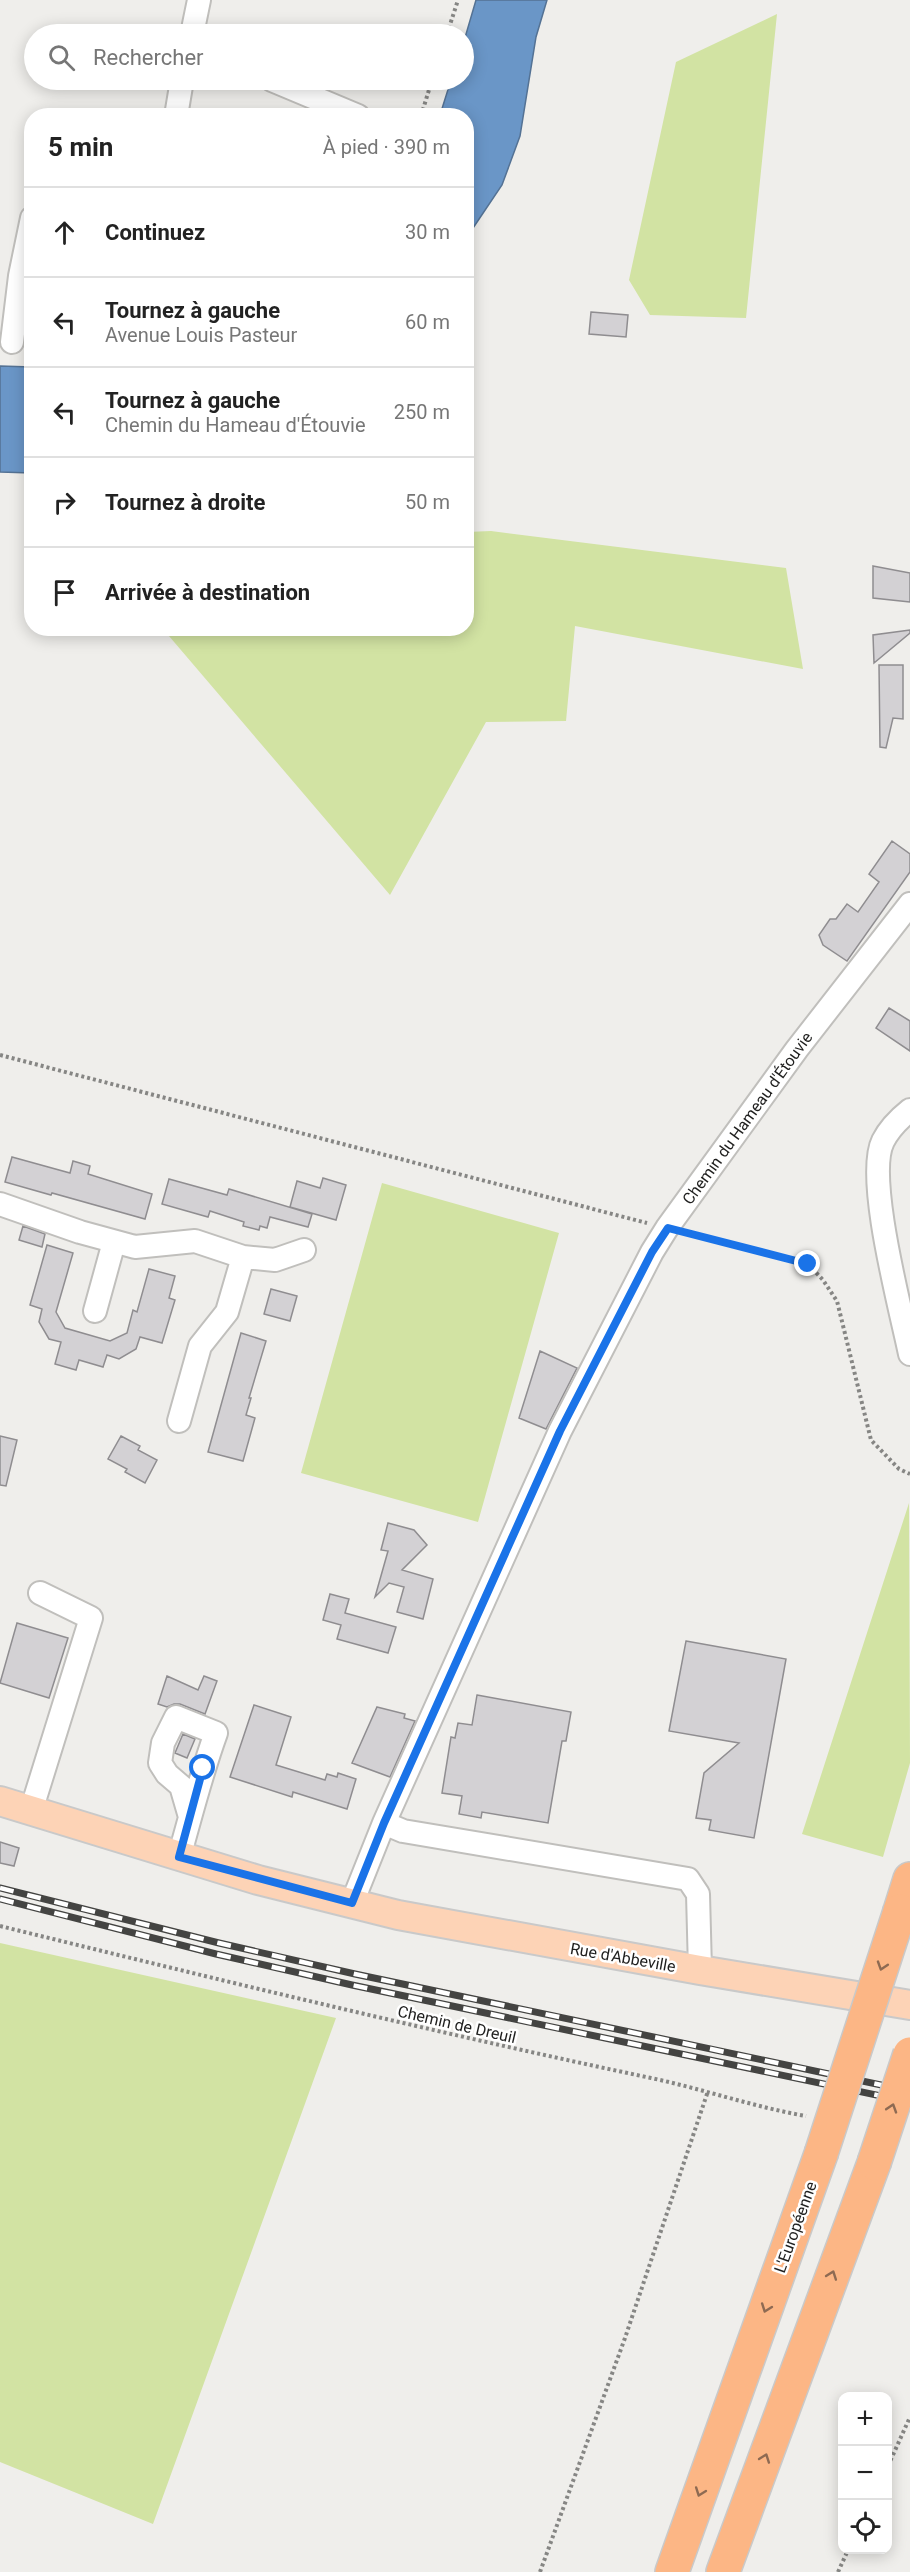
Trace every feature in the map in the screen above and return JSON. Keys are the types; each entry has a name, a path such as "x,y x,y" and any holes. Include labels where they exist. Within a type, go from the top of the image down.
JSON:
{"highway":[{"name":"L'Européenne","path":"672,2572 820,2154 910,1879"},
{"path":"723,2572 874,2163 910,2054"}],"main road":[{"name":"Rue d'Abbeville","path":"0,1801 179,1857 345,1901 456,1927 910,2005"}],"street":[{"path":"194,24 199,0"},
{"path":"177,108 180,90"},
{"path":"296,90 339,108"},
{"path":"12,342 24,257"},
{"name":"Chemin du Hameau d'Étouvie","path":"345,1901 384,1823 560,1431 652,1252 797,1049 910,904"},
{"path":"910,1110 900,1118 883,1142 878,1164 879,1200 910,1354"},
{"path":"878,1164 910,1128"},
{"path":"0,1204 135,1247 195,1241 243,1257 275,1260 304,1250"},
{"path":"95,1311 114,1242"},
{"path":"179,1421 200,1346 227,1312 243,1257"},
{"path":"31,1811 91,1618 40,1593"},
{"path":"179,1857 190,1817"},
{"path":"384,1823 403,1831 688,1880 698,1894 700,1970"}],"path":[{"path":"450,24 458,0"},
{"path":"423,108 429,90"},
{"path":"0,1055 808,1264 837,1301 871,1440 899,1469 910,1474"},
{"name":"Chemin de Dreuil","path":"0,1926 292,1998 708,2091 811,2117"},
{"path":"540,2572 625,2338 708,2091"},
{"path":"892,2457 910,2417"},
{"path":"838,2572 846,2554"}],"green space":[{"path":"777,14 746,318 650,315 629,280 676,62"},
{"path":"491,531 786,568 803,669 575,626 566,721 486,722 390,895 169,636 474,636 474,532"},
{"path":"382,1183 559,1233 478,1522 301,1473"},
{"path":"909,1503 910,1763 883,1857 802,1834"},
{"path":"0,1943 336,2018 153,2524 0,2462"}],"water":[{"path":"476,0 547,0 536,37 520,136 502,185 474,227 474,108 442,108 448,90 474,90 474,24 469,24"},
{"path":"0,366 24,367 24,473 0,472"}],"building":[{"path":"591,312 628,315 626,337 589,334"},
{"path":"873,566 910,573 910,602 873,598"},
{"path":"910,630 910,633 874,663 873,635"},
{"path":"879,665 903,665 903,719 893,718 886,748 880,747"},
{"path":"892,841 910,854 910,872 847,961 823,945 819,935 830,919 836,919 847,904 858,912 879,882 869,874"},
{"path":"889,1008 910,1021 910,1051 876,1028"},
{"path":"12,1157 70,1173 73,1161 90,1166 88,1174 152,1194 145,1219 5,1182"},
{"path":"323,1178 346,1185 336,1220 290,1207 297,1181 320,1188"},
{"path":"169,1179 227,1195 229,1189 312,1214 308,1227 270,1217 267,1228 260,1226 259,1230 243,1226 244,1222 210,1211 208,1217 162,1204"},
{"path":"23,1226 45,1234 42,1247 19,1240"},
{"path":"47,1245 73,1253 56,1312 65,1328 110,1341 127,1333 133,1310 137,1312 149,1269 175,1276 169,1298 175,1300 162,1343 140,1337 136,1349 119,1359 107,1355 103,1367 79,1360 76,1370 55,1364 61,1342 49,1339 39,1322 42,1309 30,1305"},
{"path":"271,1289 297,1296 290,1321 264,1314"},
{"path":"241,1333 266,1341 249,1398 251,1398 246,1415 255,1418 243,1461 208,1452"},
{"path":"540,1351 577,1368 546,1429 519,1418"},
{"path":"0,1436 17,1440 6,1486 0,1485"},
{"path":"121,1436 140,1446 138,1450 157,1460 145,1483 125,1472 127,1469 108,1459"},
{"path":"388,1523 414,1530 427,1545 402,1570 433,1579 423,1619 397,1612 404,1587 389,1583 375,1597 388,1551 381,1550"},
{"path":"330,1594 349,1599 345,1613 396,1627 388,1653 337,1639 341,1625 323,1620"},
{"path":"17,1623 68,1638 49,1698 0,1683"},
{"path":"686,1641 786,1659 754,1838 709,1830 711,1820 696,1818 704,1773 739,1743 669,1731"},
{"path":"167,1676 198,1690 204,1676 217,1681 205,1714 180,1704 167,1707 158,1704"},
{"path":"477,1695 571,1712 566,1741 562,1741 548,1823 482,1812 481,1818 459,1814 462,1796 442,1793 451,1737 455,1738 458,1723 472,1725"},
{"path":"254,1705 291,1717 276,1765 325,1780 327,1774 337,1777 338,1773 356,1779 347,1809 293,1792 292,1797 230,1777"},
{"path":"377,1707 405,1714 404,1718 415,1721 390,1777 352,1763"},
{"path":"183,1734 195,1739 187,1758 175,1753"},
{"path":"0,1842 19,1848 14,1866 0,1863"}],"railway":[{"path":"0,1888 219,1943 355,1974 910,2091"},
{"path":"0,1899 216,1954 352,1985 910,2102"}],"route":[{"path":"203,1768 179,1857 258,1880 352,1903 384,1823 560,1431 652,1252 668,1228 808,1264"}]}
